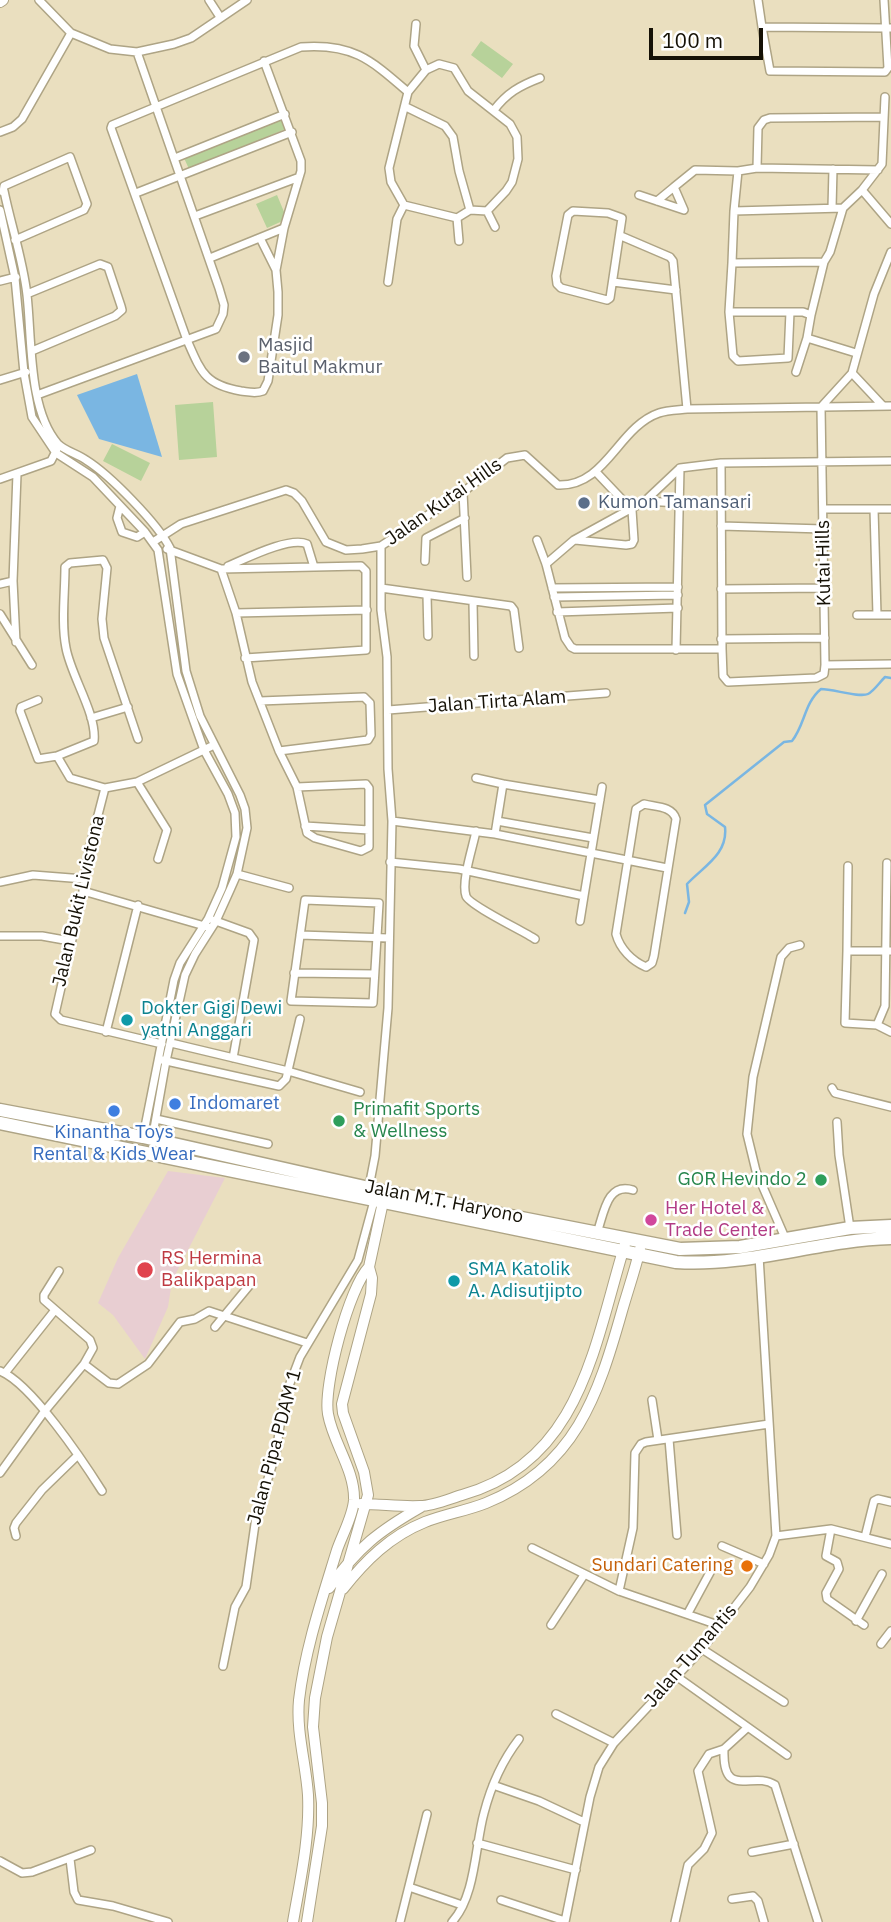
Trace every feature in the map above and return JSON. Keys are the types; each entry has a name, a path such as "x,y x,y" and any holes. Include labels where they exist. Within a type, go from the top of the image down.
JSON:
{"highway":[{"name":"Jalan M.T. Haryono","path":"0,1120 378,1202 640,1248 691,1250 891,1238"},
{"name":"Jalan M.T. Haryono","path":"0,1120 148,1139 369,1188 597,1234 625,1245"},
{"name":"Jalan M.T. Haryono","path":"640,1248 676,1262 702,1263 759,1256 787,1245 850,1228 891,1226"}],"street":[{"path":"39,0 71,33 110,49 137,52 191,38 247,0"},
{"path":"209,0 220,17"},
{"path":"758,0 770,71 885,72 888,68 888,28 884,0"},
{"path":"416,24 414,46 426,70"},
{"path":"762,27 888,28"},
{"path":"0,132 13,127 22,119 71,33"},
{"path":"264,61 301,161 276,270 278,315 268,381 263,391 256,393 223,388 208,380 187,340 111,127 264,61 301,47 340,47 356,53 385,72 408,92"},
{"path":"37,395 216,329 223,314 224,305 209,258 137,52"},
{"path":"439,64 454,68 468,91 494,110 514,130 518,159 512,181 487,211 470,210 457,218 404,205 391,182 389,168 408,92 426,70 439,64"},
{"path":"494,110 506,94 540,78"},
{"path":"796,372 807,338 824,262 830,252 843,208 862,190 882,164 885,97"},
{"path":"406,107 445,126 453,137 470,210"},
{"path":"175,158 285,114"},
{"path":"757,168 758,128 770,117 884,117"},
{"path":"136,193 292,132"},
{"path":"15,240 88,206 70,157 2,188 15,240 24,275 33,370 41,413 57,449 87,460 105,474 163,536 170,548 186,671 200,716 246,809 247,828 237,874 185,975 148,1118 148,1139"},
{"path":"832,208 833,169"},
{"path":"657,201 695,170 878,170"},
{"path":"738,171 733,211 729,312 734,359 738,361 799,357"},
{"path":"195,216 298,178"},
{"path":"639,195 684,210 674,187"},
{"path":"862,190 891,224"},
{"path":"388,282 397,219 404,205"},
{"path":"733,211 843,208"},
{"path":"0,210 15,278 24,373 32,417 57,449 93,477 159,550 177,674 204,750 228,794 236,826 226,874 210,923"},
{"path":"487,211 495,227"},
{"path":"571,212 608,213 622,218 621,236 610,298 607,300 561,288 557,284 556,276 568,215 571,212"},
{"path":"457,218 459,241"},
{"path":"209,258 285,228"},
{"path":"621,236 671,258 687,409"},
{"path":"260,238 276,270"},
{"path":"821,407 852,373 874,294 891,252"},
{"path":"732,263 824,262"},
{"path":"27,294 100,264 108,267 122,310 115,316 32,351"},
{"path":"0,282 24,275"},
{"path":"613,282 676,290"},
{"path":"729,312 790,312 811,315"},
{"path":"788,358 790,312"},
{"path":"807,338 856,352"},
{"path":"0,380 33,370"},
{"path":"852,373 887,406"},
{"name":"Jalan Kutai Hills","path":"163,536 181,524 286,491 294,493 302,501 326,542 346,550 381,546 463,492 507,458 525,455 558,485 571,484 596,472 643,422 660,412 687,409 887,406"},
{"name":"Kutai Hills","path":"821,407 825,665"},
{"path":"0,479 51,461 57,449"},
{"path":"546,564 575,540 632,510 680,468 721,463 891,461"},
{"path":"721,463 721,639 723,676 728,682 816,678 824,674 825,665 891,664"},
{"path":"676,650 680,468"},
{"path":"575,540 632,544 635,540 632,510 596,472"},
{"path":"16,642 13,581 17,474"},
{"path":"463,492 467,577"},
{"path":"645,500 678,503"},
{"path":"120,506 117,518 122,532 137,537 145,533"},
{"path":"823,509 891,509"},
{"path":"874,509 877,615"},
{"path":"425,561 426,538 465,518"},
{"path":"721,526 823,529"},
{"path":"153,542 163,536"},
{"path":"537,540 565,638 571,647 722,649"},
{"path":"221,569 296,542 307,544 314,566"},
{"path":"369,1188 386,1052 392,821 388,769 387,657 381,610 381,546"},
{"path":"159,550 170,548 221,569 314,566 363,567 366,571 366,650 245,658"},
{"path":"38,700 21,707 20,713 36,758 40,760 57,756 94,741 90,718 65,645 65,567 68,564 103,560 106,564 107,584 102,619 104,638 138,739"},
{"path":"221,569 236,613 245,658 279,751 297,787 309,835 360,851 369,848 369,788 366,784 297,787"},
{"path":"0,584 13,581"},
{"path":"552,587 678,591"},
{"path":"721,589 824,587"},
{"path":"381,589 508,605 513,608 519,649"},
{"path":"554,597 678,591"},
{"path":"427,595 428,636"},
{"path":"473,602 474,656"},
{"path":"557,612 678,608"},
{"path":"236,613 367,610"},
{"path":"0,614 32,664"},
{"name":"Kutai Hills","path":"857,615 891,615"},
{"path":"721,639 825,638"},
{"name":"Jalan Tirta Alam","path":"388,710 606,693"},
{"path":"260,701 364,697 370,703 371,735 368,740 279,751"},
{"path":"90,718 128,707"},
{"path":"57,756 70,778 106,788 137,782 214,745"},
{"path":"475,778 600,800"},
{"path":"137,782 167,830 158,859"},
{"path":"495,834 503,784"},
{"path":"580,921 602,787"},
{"name":"Jalan Bukit Livistona","path":"106,788 55,1014 61,1020 106,1032"},
{"path":"644,804 668,810 676,817 654,956 649,966 642,967 623,949 616,934 629,861 636,809 644,804"},
{"path":"392,821 495,834 667,868"},
{"path":"497,821 593,838"},
{"path":"236,826 247,828"},
{"path":"305,826 369,830"},
{"path":"476,831 465,893 471,904 536,939"},
{"path":"390,862 467,870 584,896"},
{"path":"877,1025 888,1005 887,863"},
{"path":"848,866 845,1023 877,1025 891,1032"},
{"path":"0,882 33,874 84,879"},
{"path":"237,874 289,888"},
{"path":"83,891 249,933 254,940 233,1058"},
{"path":"305,901 379,903 373,1003 291,1001 300,935 305,901"},
{"path":"138,905 106,1032 166,1047 233,1058 360,1091"},
{"path":"300,935 389,938"},
{"path":"1,936 42,936 70,941"},
{"path":"787,1245 754,1164 747,1134 748,1109 781,957 783,952 800,945"},
{"path":"847,951 888,951"},
{"path":"294,973 374,974"},
{"path":"162,1060 275,1086 284,1083 300,1019"},
{"path":"148,1139 158,1119 162,1060"},
{"path":"832,1088 835,1093 891,1107"},
{"path":"148,1118 268,1144"},
{"path":"837,1122 850,1228"},
{"path":"597,1234 615,1190 624,1187 633,1190"},
{"path":"307,1922 322,1803 313,1727 315,1698 327,1637 367,1504 368,1485 343,1413 343,1396 371,1294 372,1278 369,1267 378,1202"},
{"name":"Jalan Pipa PDAM 1","path":"223,1666 235,1606 246,1587 256,1517 276,1453 284,1399 307,1343 358,1260 378,1202"},
{"path":"323,1596 348,1561 363,1545 388,1526 422,1506 485,1488 528,1462 548,1441 581,1388 592,1362 625,1245"},
{"path":"340,1594 373,1554 396,1537 425,1522 485,1504 504,1495 555,1458 576,1429 596,1393 607,1365 640,1248"},
{"name":"Jalan Tumantis","path":"565,1922 594,1781 614,1743 702,1649 720,1626 750,1587 776,1536 759,1256"},
{"path":"293,1922 303,1868 308,1818 299,1703 323,1596 354,1504 351,1481 328,1416 326,1401 338,1344 358,1283 369,1267"},
{"path":"0,1473 44,1412 84,1364 93,1344 44,1298 59,1271"},
{"path":"215,1327 253,1281"},
{"path":"612,1293 627,1296"},
{"path":"55,1310 2,1372 18,1381 78,1455 102,1491"},
{"path":"84,1364 109,1383 118,1384 148,1364 182,1321 195,1319 209,1311 307,1343"},
{"path":"592,1362 607,1365"},
{"path":"652,1400 658,1440"},
{"path":"328,1416 343,1413"},
{"path":"619,1591 633,1528 635,1453 641,1444 769,1424"},
{"path":"668,1439 677,1535"},
{"path":"16,1536 16,1523 42,1490 78,1455"},
{"path":"864,1537 874,1501 878,1499 891,1502"},
{"path":"354,1504 422,1506"},
{"path":"388,1526 396,1537"},
{"path":"831,1529 826,1556 837,1562 839,1569 826,1596 829,1601 864,1625"},
{"path":"776,1536 831,1529 891,1544"},
{"path":"722,1546 764,1564"},
{"path":"532,1548 619,1591 720,1626"},
{"path":"688,1613 714,1565"},
{"path":"856,1621 881,1574"},
{"path":"551,1625 584,1576"},
{"path":"881,1644 891,1631"},
{"path":"702,1649 784,1702"},
{"path":"676,1676 787,1755"},
{"path":"556,1714 614,1743"},
{"path":"675,1922 690,1861 704,1849 712,1833 698,1771 709,1754 724,1749 747,1728"},
{"path":"452,1922 462,1905 471,1878 483,1813 493,1785 502,1763 519,1739"},
{"path":"724,1749 725,1766 730,1777 737,1782 764,1780 775,1785 818,1922"},
{"path":"493,1785 539,1801 584,1822"},
{"path":"400,1922 427,1814"},
{"path":"477,1843 576,1870"},
{"path":"752,1852 794,1844"},
{"path":"0,1861 22,1873 43,1869 91,1850"},
{"path":"70,1859 74,1892 78,1900 113,1906 168,1922"},
{"path":"409,1887 462,1905"},
{"path":"732,1899 753,1896 758,1901 764,1922"},
{"path":"501,1900 565,1922"}],"shaded area":[{"name":"RS Hermina Balikpapan","path":"168,1171 225,1178 172,1281 168,1307 145,1359 113,1315 98,1303 118,1258"}],"green space":[{"path":"481,41 513,64 502,78 471,55"},
{"path":"283,117 288,128 189,169 184,158"},
{"path":"277,195 287,219 267,228 256,204"},
{"path":"213,402 217,457 179,460 175,405"},
{"path":"112,444 150,463 141,481 103,461"}],"water":[{"path":"137,374 162,457 99,439 77,395"}],"waterway":[{"path":"685,913 689,902 687,884 714,859 725,836 725,827 707,814 705,805 784,742 792,741 811,701 821,689 864,695 872,691 885,677 891,678"}],"place":[{"name":"Masjid Baitul Makmur","path":"244,357"},
{"name":"Kumon Tamansari","path":"584,503"},
{"name":"Dokter Gigi Dewi yatni Anggari","path":"127,1020"},
{"name":"Indomaret","path":"175,1104"},
{"name":"Kinantha Toys Rental & Kids Wear","path":"114,1111"},
{"name":"Primafit Sports & Wellness","path":"339,1121"},
{"name":"GOR Hevindo 2","path":"821,1180"},
{"name":"Her Hotel & Trade Center","path":"651,1220"},
{"name":"RS Hermina Balikpapan","path":"145,1270"},
{"name":"SMA Katolik A. Adisutjipto","path":"454,1281"},
{"name":"Sundari Catering","path":"747,1566"}]}
